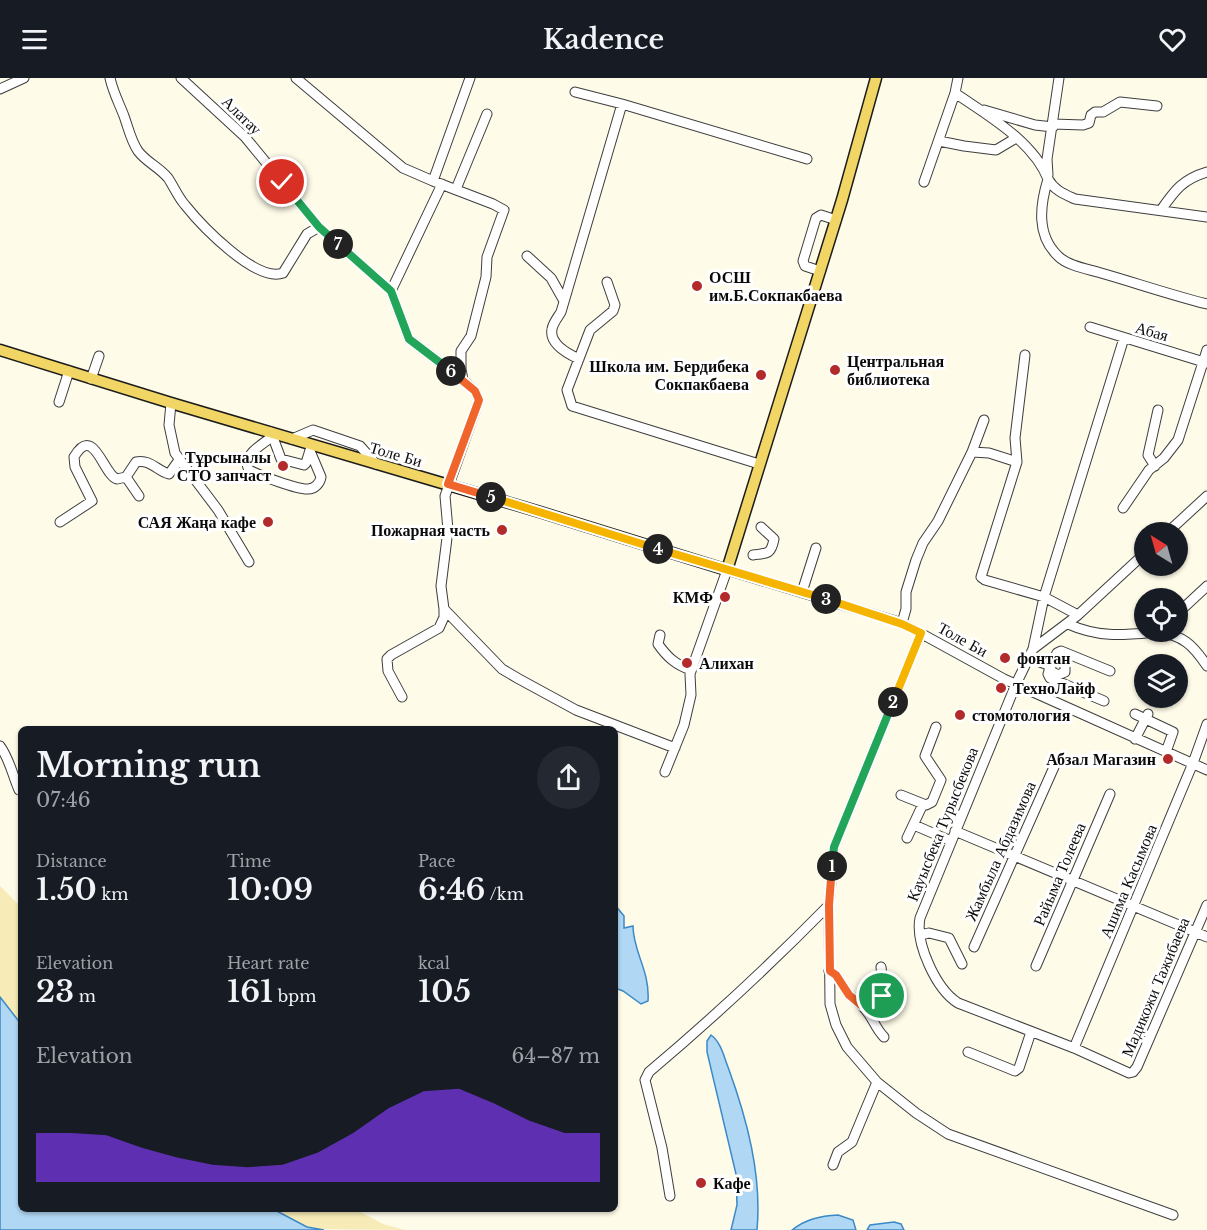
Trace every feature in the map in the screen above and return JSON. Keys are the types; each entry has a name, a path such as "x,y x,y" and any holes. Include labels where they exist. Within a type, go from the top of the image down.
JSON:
{"main road":[{"path":"727,570 836,220 876,78"},
{"name":"Толе Би","path":"0,350 292,439 310,448 448,484 727,570"}],"street":[{"path":"0,89 24,78"},
{"path":"110,78 139,152 165,175 183,203 209,232 253,266 266,272 283,273 307,234 319,227"},
{"name":"Алатау","path":"181,78 246,137 319,227 391,291 409,339 475,391 479,400 448,484"},
{"path":"296,78 392,160 412,173 504,210 487,257 486,278 471,336 461,351 463,380"},
{"path":"391,291 437,183 470,78"},
{"path":"924,182 955,93 958,78"},
{"path":"1059,78 1047,159 1048,178 1040,208 1049,244 1059,258 1082,267 1207,304"},
{"path":"575,92 807,159"},
{"path":"955,93 1016,138 1033,155 1052,186 1058,191 1075,199 1207,217"},
{"path":"976,108 1035,125 1083,125 1089,123 1091,115 1095,112 1103,112 1120,102 1156,106"},
{"path":"579,359 566,353 552,337 552,329 561,312 622,104"},
{"path":"456,189 487,114"},
{"path":"939,141 996,150 1016,138"},
{"path":"1161,210 1181,184 1192,176 1207,172"},
{"path":"820,271 805,266 802,261 816,218 821,215 836,220"},
{"path":"527,256 552,278 564,301"},
{"path":"608,282 616,301 614,309 590,330 567,390 572,406 759,464"},
{"name":"Абая","path":"1090,327 1205,362"},
{"path":"1031,654 1044,597 1124,338"},
{"path":"1122,508 1149,470 1178,440 1207,350"},
{"path":"1025,355 1015,438 1017,462 981,577 1044,597 1078,615"},
{"path":"91,378 99,356"},
{"path":"58,402 69,372"},
{"path":"171,404 170,437 179,460 218,510 249,562"},
{"path":"1155,466 1148,455 1158,410"},
{"path":"902,624 906,609 906,592 916,560 972,452 984,420"},
{"path":"292,439 314,430 360,446 376,464"},
{"path":"272,434 281,459 303,465 306,463 310,448 321,477 318,484 311,489 300,489 249,470 246,464 247,458 272,434"},
{"path":"60,522 92,501 75,467 74,457 82,448 89,446 96,449 113,478 120,479 126,477 136,462 145,461 165,474 169,474 179,460"},
{"path":"972,452 989,453 1017,462"},
{"path":"126,477 139,496"},
{"path":"402,698 388,670 387,659 438,628 444,617 441,586 448,530 445,496 448,484"},
{"path":"1179,522 1207,496"},
{"path":"753,555 767,553 772,549 774,539 761,527"},
{"path":"802,592 816,548"},
{"path":"1031,654 1068,624 1134,563"},
{"path":"664,771 684,724 692,695 689,676 727,570"},
{"name":"Толе Би","path":"727,570 902,624 1019,685 1207,770"},
{"path":"1188,604 1207,586"},
{"path":"444,609 502,669 576,710 618,726"},
{"path":"1068,624 1084,631 1134,634"},
{"path":"921,633 834,847 829,905 830,1004 836,1025 847,1047 877,1082 948,1134 1173,1215"},
{"path":"660,635 657,644 678,665 691,670"},
{"path":"1186,642 1192,646 1207,666"},
{"path":"1104,701 1050,678 1048,674 1061,651 1110,671"},
{"path":"1031,654 1052,664"},
{"name":"Кауысбека Турысбекова","path":"1031,654 920,918 918,928 921,943 938,984 948,997 958,1003 1074,1048 1125,1072"},
{"path":"1135,714 1147,716 1173,732 1166,752"},
{"path":"1135,739 1147,716"},
{"name":"Ашима Касымова","path":"1074,1048 1193,763 1207,724"},
{"path":"618,726 675,748"},
{"path":"901,795 922,804 932,802 941,780 925,756 936,727"},
{"path":"0,746 10,762 18,787"},
{"name":"Жамбыла Абдазимова","path":"974,947 1054,767"},
{"name":"Райыма Толеева","path":"1036,966 1110,794"},
{"path":"907,838 922,804"},
{"path":"914,825 951,841"},
{"path":"955,831 1207,938"},
{"path":"670,1196 662,1148 645,1080 649,1072 773,962 829,905"},
{"name":"Мадикожи Тажибаева","path":"1125,1072 1133,1072 1137,1067 1207,905"},
{"path":"920,935 929,933 949,938 962,964"},
{"path":"861,1005 884,993 881,967"},
{"path":"830,971 836,975 849,995 868,1011 884,1037"},
{"path":"968,1052 1015,1071 1019,1068 1031,1032"},
{"path":"833,1165 838,1152 852,1142 877,1082"}],"sand":[{"path":"0,886 18,904 18,1020 0,997"},
{"path":"279,1212 361,1212 383,1224 405,1230 316,1229 307,1227"}],"water":[{"path":"618,909 624,916 624,928 633,926 648,990 648,1001 641,1004 618,989"},
{"path":"0,997 18,1020 18,1212 279,1212 307,1227 324,1230 0,1230"},
{"path":"711,1035 724,1054 747,1127 755,1168 757,1230 731,1230 737,1205 736,1174 707,1052 707,1041"},
{"path":"838,1215 853,1220 856,1230 792,1230 814,1219"},
{"path":"894,1222 901,1224 904,1230 867,1230 870,1225"}],"place":[{"name":"ОСШ им.Б.Сокпакбаева","path":"697,286"},
{"name":"Центральная библиотека","path":"835,370"},
{"name":"Школа им. Бердибека Сокпакбаева","path":"761,375"},
{"name":"Тұрсыналы СТО запчаст","path":"283,466"},
{"name":"САЯ Жаңа кафе","path":"268,522"},
{"name":"Пожарная часть","path":"502,530"},
{"name":"КМФ","path":"725,597"},
{"name":"фонтан","path":"1005,658"},
{"name":"Алихан","path":"687,663"},
{"name":"ТехноЛайф","path":"1001,688"},
{"name":"стомотология","path":"960,715"},
{"name":"Абзал Магазин","path":"1168,759"},
{"name":"Кафе","path":"701,1183"}],"route":[{"path":"282,182 319,227 391,291 409,339 463,380 478,395 479,400 448,484 802,592 902,624 921,633 834,847 829,905 830,971 836,975 849,995 861,1005 882,996"}]}
